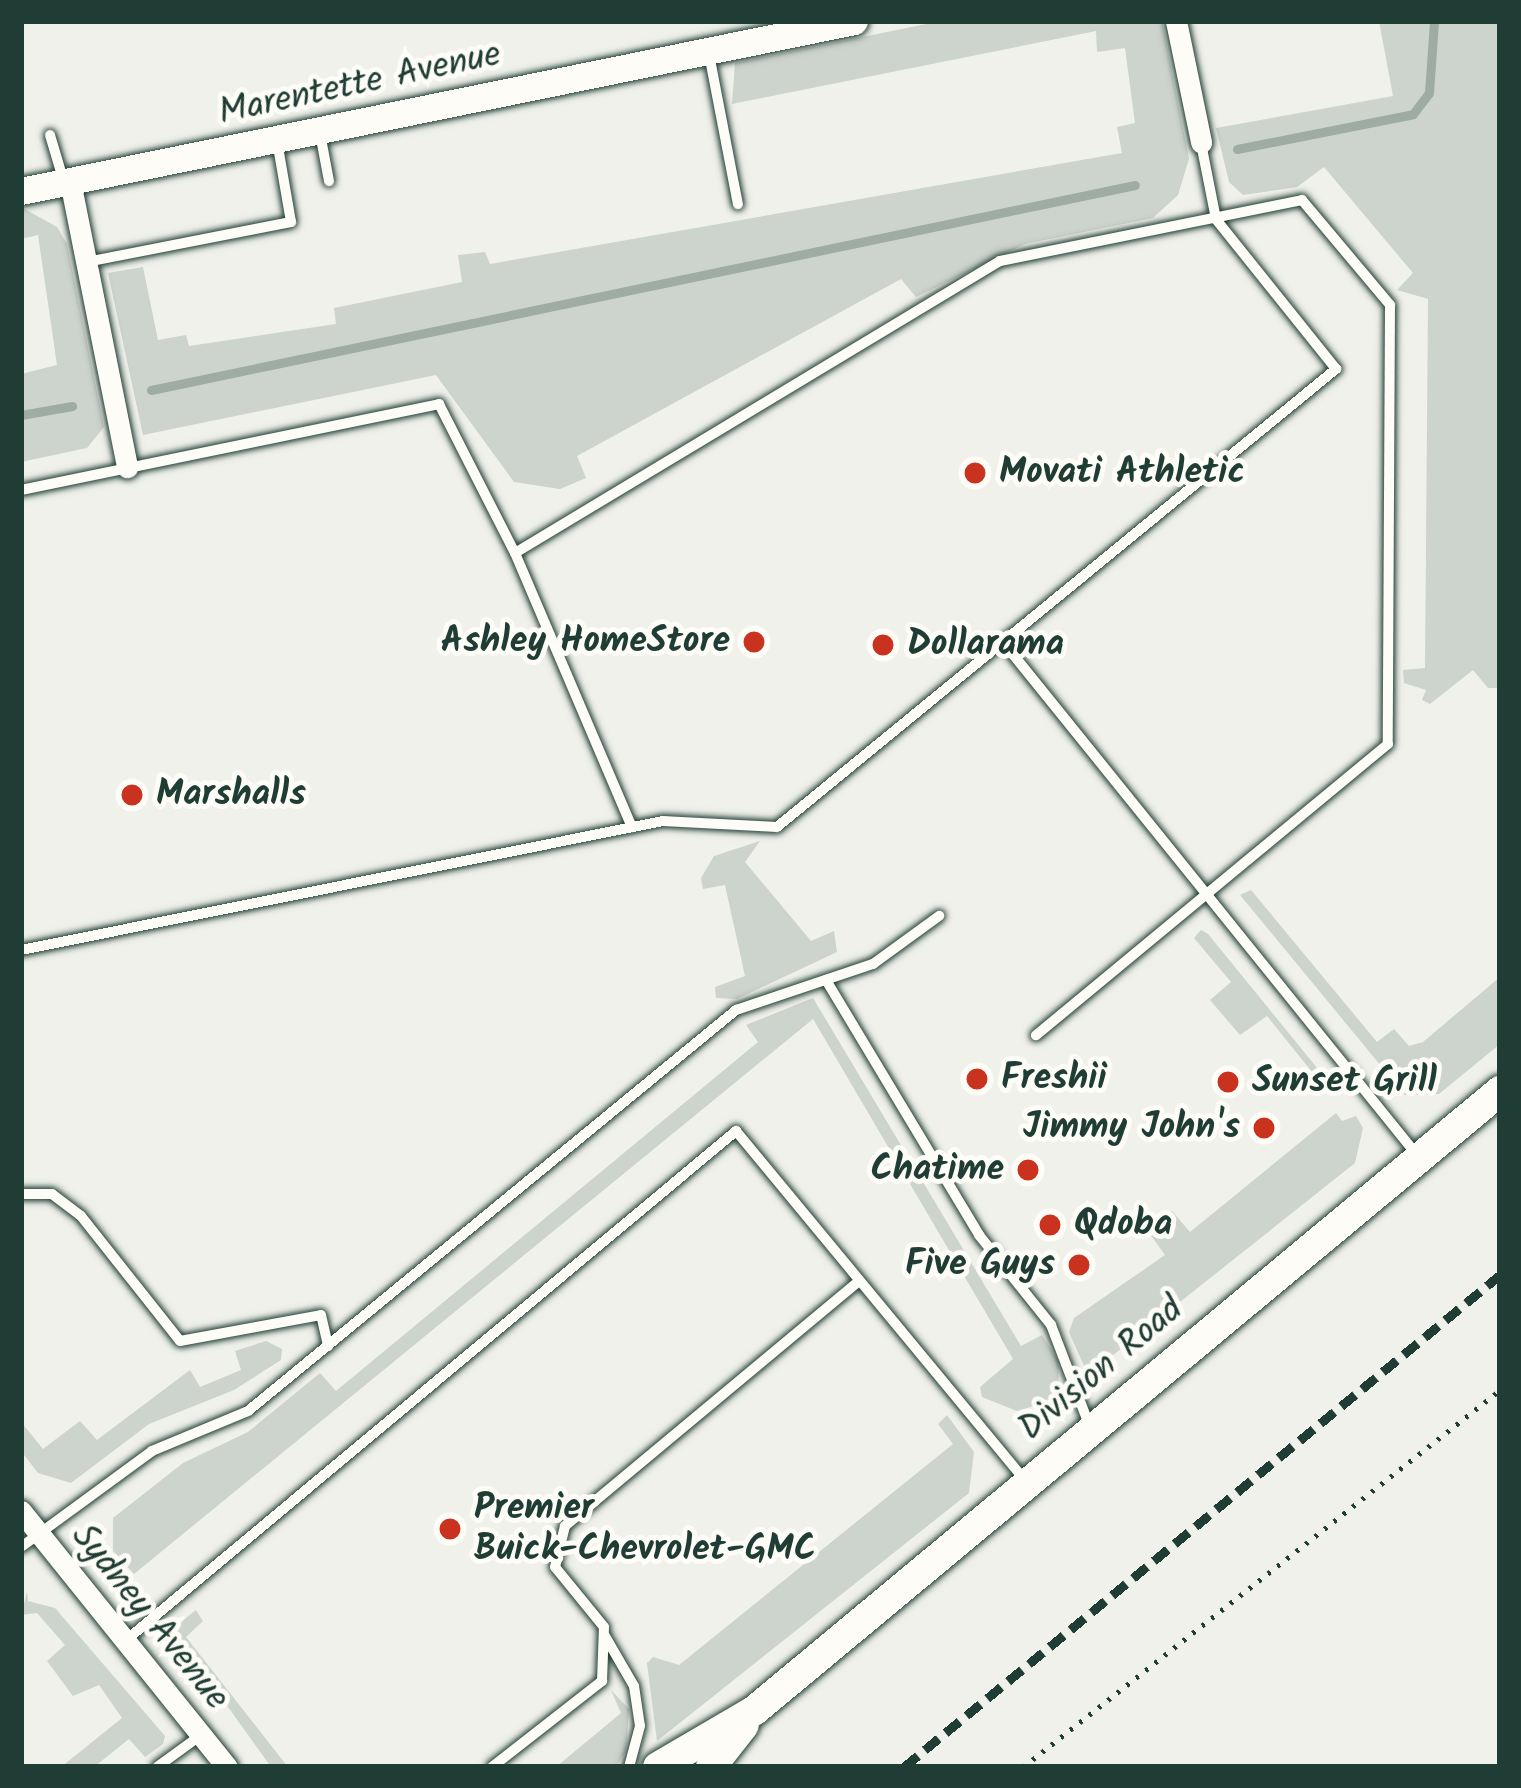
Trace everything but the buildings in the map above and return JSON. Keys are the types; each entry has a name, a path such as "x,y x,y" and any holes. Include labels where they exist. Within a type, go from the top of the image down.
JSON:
{"main road":[{"name":"Division Road","path":"658,1767 755,1710 1500,1090"},
{"name":"Division Road","path":"711,1767 755,1710"}],"street":[{"name":"Marentette Avenue","path":"21,191 854,21"},
{"path":"1176,21 1201,142"},
{"path":"67,181 127,467"},
{"name":"Sydney Avenue","path":"21,1511 30,1540 125,1641 227,1767"}],"lane":[{"path":"709,51 738,204"},
{"path":"319,130 329,181"},
{"path":"50,135 67,181"},
{"path":"87,262 291,222 276,139"},
{"path":"21,950 632,826 777,826 1336,369 1215,213 1201,142"},
{"path":"514,553 1000,261 1215,213 1302,200 1390,305 1388,744 1036,1035"},
{"path":"21,490 439,404 514,553 632,826"},
{"path":"1003,642 1419,1158"},
{"path":"30,1540 152,1451 248,1411 736,1010 873,964 940,916"},
{"path":"826,980 979,1235 1051,1324 1092,1430"},
{"path":"125,1641 736,1132 1027,1483"},
{"path":"21,1194 52,1194 81,1216 180,1341 321,1315 328,1346"},
{"path":"628,1767 640,1726 634,1686 555,1567 565,1526 859,1281"},
{"path":"491,1767 602,1681 604,1635"},
{"path":"157,1767 201,1735"}],"path":[{"path":"1023,1767 1500,1390"}],"shaded area":[{"path":"941,21 1162,21 1189,159 1178,195 1153,218 1025,244 916,297 901,279 577,456 586,478 560,489 514,482 436,375 143,435 108,273 143,267 158,340 186,335 189,346 336,324 334,308 462,282 458,255 485,252 490,264 1122,153 1117,127 1135,123 1125,48 1097,52 1096,31 732,104 735,63"},
{"path":"1379,21 1500,21 1500,688 1488,688 1473,670 1430,704 1422,700 1426,690 1404,683 1403,670 1425,668 1428,299 1397,290 1413,273 1324,167 1297,187 1243,195 1229,182 1216,128 1393,96"},
{"path":"21,207 57,227 67,244 104,427 87,448 21,462 21,374 57,365 38,235 21,239"},
{"path":"760,841 745,862 811,941 834,931 837,952 737,999 716,998 715,987 745,976 725,885 703,889 701,878 714,856"},
{"path":"1251,890 1377,1042 1394,1029 1409,1046 1423,1042 1500,977 1500,1044 1439,1094 1405,1095 1240,895"},
{"path":"1201,930 1335,1090 1329,1093 1267,1016 1240,1035 1210,1000 1231,982 1194,938"},
{"path":"813,998 1021,1346 1042,1335 1059,1362 1058,1399 1017,1411 982,1397 980,1387 1013,1359 813,1019 134,1574 113,1551 113,1518 183,1463 248,1432 320,1373 336,1391 758,1042 746,1025"},
{"path":"1336,1113 1342,1121 1356,1116 1363,1128 1355,1163 1088,1375 1069,1332 1074,1318 1165,1255 1147,1230 1172,1211 1190,1232"},
{"path":"266,1341 282,1349 281,1360 234,1390 149,1424 71,1483 38,1473 21,1451 21,1422 43,1449 80,1421 97,1440 190,1370 200,1387 241,1370 235,1351"},
{"path":"947,1415 974,1452 969,1493 657,1741 647,1663 653,1657 679,1665 953,1444 938,1424"},
{"path":"27,1592 28,1601 55,1608 165,1736 163,1744 145,1757 129,1739 94,1767 61,1767 122,1718 99,1685 73,1696 47,1661 65,1645 37,1613 21,1615"},
{"path":"196,1610 203,1621 186,1637 288,1767 271,1767 172,1629"},
{"path":"611,1690 629,1709 626,1751 616,1767 556,1767 621,1713"}],"waterway":[{"path":"1237,149 1413,114 1429,93 1434,21"},
{"path":"151,390 1135,185"},
{"path":"21,415 72,406"}],"railway":[{"path":"904,1767 1500,1275"}],"place":[{"name":"Movati Athletic","path":"975,473"},
{"name":"Ashley HomeStore","path":"754,642"},
{"name":"Dollarama","path":"883,645"},
{"name":"Marshalls","path":"132,795"},
{"name":"Freshii","path":"977,1079"},
{"name":"Sunset Grill","path":"1228,1082"},
{"name":"Jimmy John's","path":"1264,1128"},
{"name":"Chatime","path":"1028,1170"},
{"name":"Qdoba","path":"1050,1225"},
{"name":"Five Guys","path":"1079,1265"},
{"name":"Premier Buick-Chevrolet-GMC","path":"450,1529"}]}
